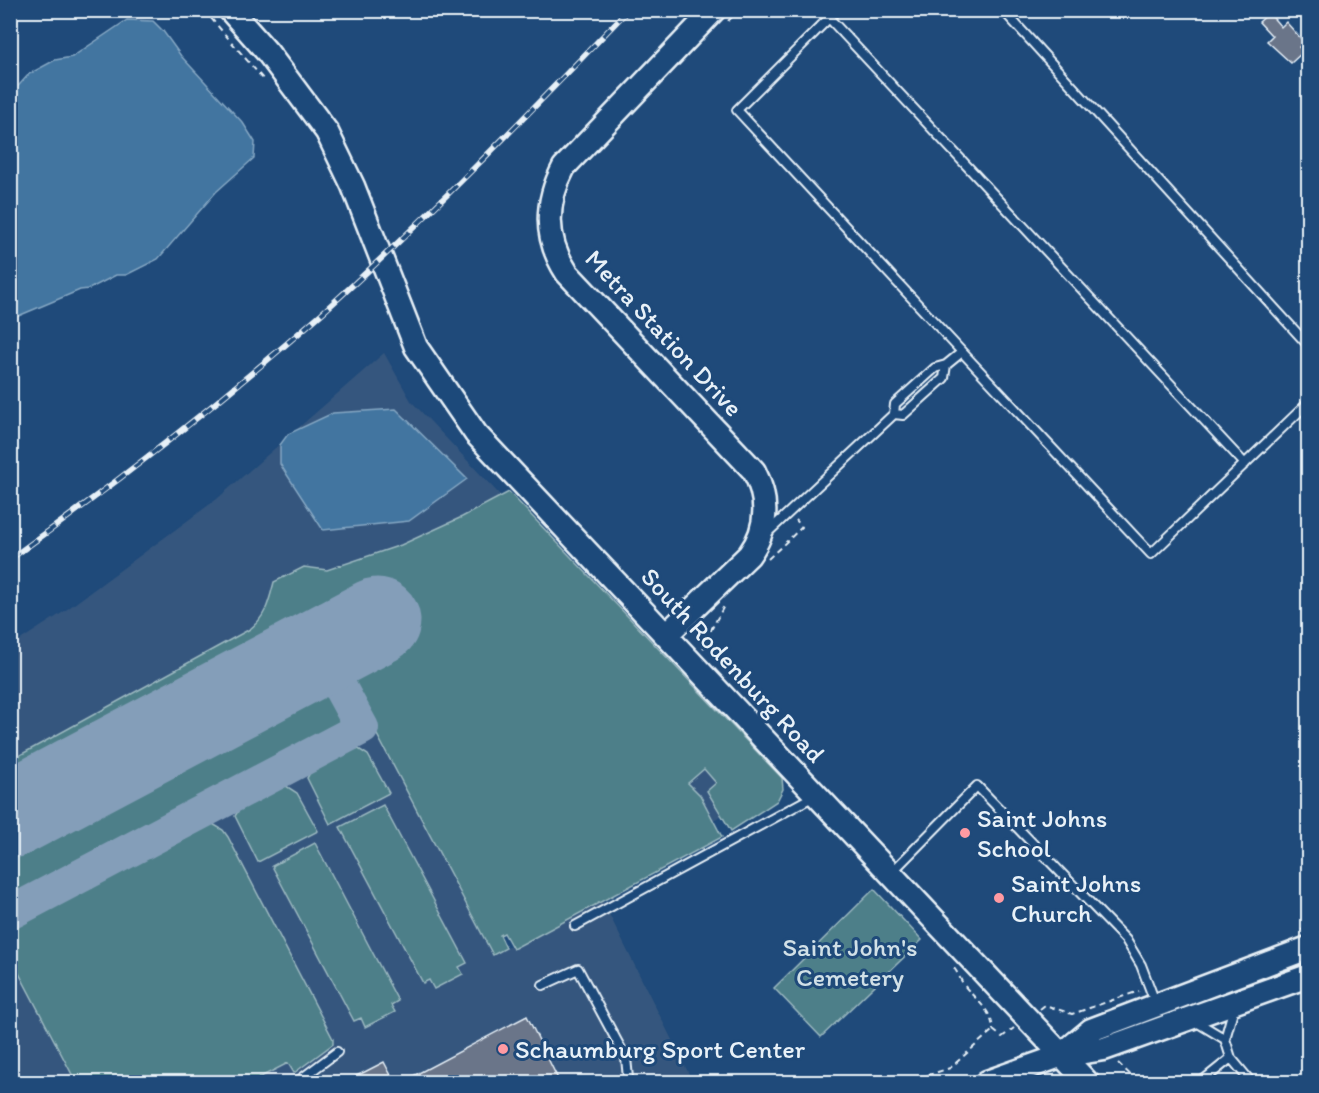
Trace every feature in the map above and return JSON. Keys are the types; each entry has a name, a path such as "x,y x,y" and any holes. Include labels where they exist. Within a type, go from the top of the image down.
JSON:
{"street":[{"name":"South Rodenburg Road","path":"230,10 268,53 327,132 353,186 416,347 476,434 1087,1083"},
{"name":"Metra Station Drive","path":"718,19 564,167 551,200 550,238 556,256 567,273 754,471 764,502 765,523 760,540"},
{"path":"666,635 749,555 760,540"},
{"path":"1060,1056 1091,1030 1308,948"},
{"path":"987,1083 1060,1056 1104,1049 1308,976"}],"lane":[{"path":"837,10 737,110 1151,554 1308,403"},
{"path":"1002,10 1308,345"},
{"path":"829,18 1245,464"},
{"path":"760,540 894,414 895,404 935,368 946,365 962,352"},
{"path":"894,414 903,415 944,378 946,365"},
{"path":"890,874 977,786 1126,940 1141,965 1156,1006"},
{"path":"575,926 816,795"},
{"path":"543,985 578,969 626,1058 628,1078"},
{"path":"1235,1002 1226,1039 1232,1058 1251,1083"},
{"path":"1191,1018 1226,1039"},
{"path":"297,1083 337,1052"},
{"path":"1201,1083 1232,1058"}],"path":[{"path":"204,10 267,83"},
{"path":"718,19 739,10"},
{"path":"764,563 802,527 798,522"},
{"path":"705,645 711,642 711,630 725,603"},
{"path":"1045,1005 1072,1014 1078,1010"},
{"path":"908,1083 950,1068 993,1030 1002,1037"},
{"path":"1133,1078 1138,1083"}],"shaded area":[{"path":"127,20 153,21 163,31 181,56 243,123 255,142 254,158 216,192 158,259 126,275 116,275 89,289 80,290 11,319 11,94 29,74 55,60 72,57"},
{"path":"384,353 411,401 500,495 765,792 500,935 506,948 601,898 693,1082 11,1082 11,646 62,613 217,499"},
{"path":"396,409 467,479 409,521 323,530 280,464 280,445 288,434 333,413"}],"green space":[{"path":"509,492 782,778 783,789 777,801 731,831 707,791 716,783 704,769 688,783 700,795 722,837 513,949 504,933 500,935 506,948 493,955 344,672 395,644 368,592 11,781 11,760 250,629 263,614 274,582 304,567 327,570 401,545"},
{"path":"314,692 326,696 335,703 339,714 338,727 11,900 11,848 305,693"},
{"path":"354,746 368,755 389,793 330,824 307,778 314,766"},
{"path":"283,784 297,793 318,831 258,862 235,816 242,805"},
{"path":"383,805 467,963 459,967 463,974 434,989 429,980 423,983 340,827"},
{"path":"211,823 223,830 228,837 333,1039 333,1044 294,1073 288,1063 251,1082 76,1082 11,958 11,925 198,826"},
{"path":"315,843 398,1001 391,1005 395,1012 365,1027 361,1018 354,1021 272,866"},
{"name":"Saint John's Cemetery","path":"874,889 922,940 821,1037 774,988"}],"building":[{"path":"1269,13 1281,27 1286,22 1304,42 1299,47 1303,52 1291,63 1267,41 1272,36 1259,22"},
{"name":"Schaumburg Sport Center","path":"527,1016 560,1083 400,1083"},
{"path":"384,1062 395,1083 343,1083"}],"taxiway":[{"path":"10,913 362,728 320,651"}],"runway":[{"path":"10,815 377,621"}],"railway":[{"path":"10,559 169,440 321,314 439,203 628,10"}],"place":[{"name":"Saint Johns School","path":"965,833"},
{"name":"Saint Johns Church","path":"999,898"},
{"name":"Schaumburg Sport Center","path":"503,1049"}]}
